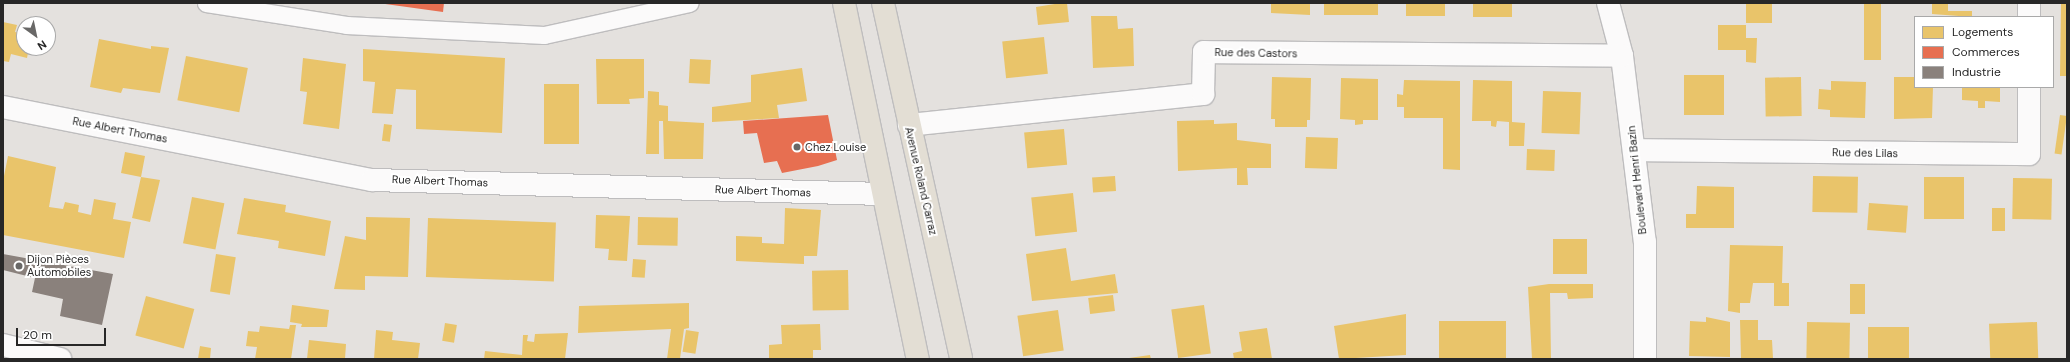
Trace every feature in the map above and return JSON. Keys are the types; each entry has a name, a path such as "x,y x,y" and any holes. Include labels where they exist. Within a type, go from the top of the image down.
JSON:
{"main road":[{"path":"844,3 918,359"},
{"name":"Avenue Roland Carraz","path":"883,3 961,359"}],"street":[{"name":"Boulevard Henri Bazin","path":"1608,3 1622,56 1635,150 1645,242 1645,359"},
{"path":"2029,3 2029,16"},
{"name":"Rue des Castors","path":"909,125 1203,94 1204,52 1622,56"},
{"name":"Rue des Lilas","path":"1635,150 2029,154 2029,88"},
{"name":"Rue Albert Thomas","path":"3,107 372,180 883,194"},
{"path":"3,345 60,359"}],"lane":[{"path":"206,3 346,25 544,35 690,3"}],"building: Logements":[{"path":"1067,3 1069,22 1038,25 1036,7"},
{"path":"1271,3 1310,3 1310,15 1271,13"},
{"path":"1324,3 1378,3 1378,15 1324,15"},
{"path":"1406,3 1445,3 1445,16 1406,16"},
{"path":"1473,3 1512,3 1512,17 1473,17"},
{"path":"1746,3 1772,3 1772,23 1746,23"},
{"path":"1864,3 1881,3 1881,60 1864,60"},
{"path":"1932,3 1948,3 1948,11 1972,11 1972,16 1932,14"},
{"path":"2061,3 2067,3 2067,76 2060,76"},
{"path":"1091,16 1117,16 1118,29 1133,28 1134,66 1093,68"},
{"path":"3,22 16,25 16,55 11,54 9,62 3,61"},
{"path":"1718,25 1746,25 1746,38 1757,38 1756,63 1746,62 1746,50 1718,50"},
{"path":"1044,37 1048,74 1006,78 1002,41"},
{"path":"99,39 151,49 151,46 169,48 160,93 123,88 121,93 90,87"},
{"path":"363,49 505,58 502,133 416,129 416,90 396,89 393,114 372,113 375,82 363,81"},
{"path":"186,56 248,68 239,112 177,100"},
{"path":"303,58 346,64 339,129 303,124 307,92 300,91"},
{"path":"596,59 644,59 644,98 629,99 630,104 597,104"},
{"path":"690,59 711,60 710,84 689,83"},
{"path":"802,68 807,101 777,105 779,118 712,122 712,107 751,102 751,75"},
{"path":"1684,75 1724,75 1724,115 1684,115"},
{"path":"1272,77 1311,78 1310,120 1307,120 1307,127 1275,127 1275,119 1271,119"},
{"path":"1801,77 1802,116 1766,117 1765,78"},
{"path":"1894,77 1914,77 1914,88 1933,88 1932,118 1894,119"},
{"path":"1341,78 1378,79 1378,120 1363,120 1363,124 1355,125 1355,120 1340,119"},
{"path":"1404,80 1460,81 1460,170 1443,169 1443,118 1404,118 1404,107 1397,107 1397,94 1403,95"},
{"path":"1473,80 1512,81 1512,122 1525,123 1524,146 1509,146 1509,122 1497,121 1496,127 1491,126 1491,121 1472,121"},
{"path":"1831,81 1866,82 1865,118 1830,117 1830,110 1818,109 1819,89 1831,90"},
{"path":"544,84 579,84 579,144 544,144"},
{"path":"1962,88 2000,88 2000,102 1985,101 1985,108 1978,108 1978,101 1962,100"},
{"path":"648,91 659,92 659,105 668,106 668,121 704,123 703,159 664,159 663,121 659,121 659,154 646,154"},
{"path":"1543,91 1581,92 1580,134 1542,133"},
{"path":"2060,115 2067,116 2062,155 2055,154"},
{"path":"1214,120 1214,124 1237,123 1237,140 1271,144 1271,168 1247,168 1248,185 1237,185 1237,168 1178,171 1177,121"},
{"path":"384,124 392,125 390,142 382,141"},
{"path":"1064,129 1067,165 1027,168 1024,132"},
{"path":"1306,137 1338,138 1337,169 1305,168"},
{"path":"1527,149 1555,150 1554,171 1526,170"},
{"path":"125,152 145,156 141,177 121,173"},
{"path":"8,156 56,167 49,207 63,209 65,202 79,205 78,212 91,215 94,199 116,203 113,219 131,222 124,258 3,235 3,181"},
{"path":"1115,176 1116,191 1093,193 1092,178"},
{"path":"1813,176 1858,177 1857,213 1812,212"},
{"path":"141,177 160,180 150,222 132,218"},
{"path":"1924,177 1964,177 1964,219 1924,219"},
{"path":"2013,178 2052,179 2051,220 2012,219"},
{"path":"1697,186 1734,187 1734,228 1686,228 1686,214 1696,214"},
{"path":"1073,193 1077,232 1035,236 1031,197"},
{"path":"192,197 224,203 215,249 183,243"},
{"path":"244,198 286,205 285,212 331,221 325,256 278,248 279,241 237,234"},
{"path":"1869,203 1908,206 1906,233 1867,230"},
{"path":"785,208 821,210 817,256 804,256 804,264 736,261 736,236 762,237 762,243 784,244"},
{"path":"1992,208 2005,208 2005,231 1992,231"},
{"path":"596,215 630,216 627,261 608,260 609,249 595,248"},
{"path":"366,217 410,218 408,277 365,276 365,290 334,289 345,236 366,240"},
{"path":"638,217 678,218 678,246 638,245"},
{"path":"428,218 556,222 554,281 426,277"},
{"path":"1553,239 1587,239 1587,274 1553,274"},
{"path":"1730,245 1783,246 1782,283 1789,283 1789,306 1774,306 1774,283 1753,283 1750,303 1740,303 1740,313 1728,311"},
{"path":"1066,248 1071,281 1115,274 1118,293 1032,301 1026,254"},
{"path":"216,254 236,257 230,295 210,292"},
{"path":"633,259 646,260 645,278 632,277"},
{"path":"848,270 849,310 813,311 812,271"},
{"path":"1549,284 1593,284 1593,298 1568,299 1567,293 1550,293 1551,359 1532,359 1528,287"},
{"path":"1850,284 1865,284 1865,314 1850,314"},
{"path":"1113,295 1115,311 1090,314 1088,298"},
{"path":"146,296 194,309 184,349 135,336"},
{"path":"689,303 689,328 684,329 680,359 667,359 671,329 578,333 579,306"},
{"path":"292,305 329,310 327,327 301,327 302,324 290,322"},
{"path":"1204,305 1211,354 1178,358 1171,310"},
{"path":"1058,310 1064,351 1023,356 1017,316"},
{"path":"1406,314 1406,355 1339,359 1334,326"},
{"path":"1706,317 1730,322 1730,357 1689,356 1690,321 1706,322"},
{"path":"1740,320 1758,320 1758,340 1772,340 1773,358 1741,358"},
{"path":"1439,321 1506,321 1506,359 1439,359"},
{"path":"1807,322 1850,323 1849,359 1806,358"},
{"path":"2037,322 2038,358 1990,359 1989,324"},
{"path":"445,323 457,325 454,343 442,341"},
{"path":"820,324 821,350 813,350 813,359 769,359 769,345 782,344 781,325"},
{"path":"290,325 296,325 291,359 255,359 257,347 246,346 248,331 259,332 260,326 289,329"},
{"path":"1868,327 1909,327 1909,359 1868,359"},
{"path":"1267,328 1272,359 1234,359 1233,353 1242,351 1239,332"},
{"path":"376,330 393,332 392,340 420,343 418,359 374,359"},
{"path":"686,330 699,332 695,354 683,352"},
{"path":"568,333 565,359 484,359 485,351 522,355 523,335 528,335 527,341 534,342 535,334"},
{"path":"309,340 346,344 345,359 307,359"},
{"path":"200,346 211,348 210,359 198,359"},
{"path":"1150,355 1151,359 1129,359 1129,358"}],"building: Commerces":[{"path":"378,3 444,3 443,12"},
{"name":"Chez Louise","path":"828,115 837,160 818,166 782,173 777,161 764,163 757,133 744,134 743,121"}],"building: Industrie":[{"path":"3,254 113,274 102,325 60,316 63,299 32,292 35,278 3,270"}],"place":[{"name":"Chez Louise","path":"797,147"},
{"name":"Dijon Pièces Automobiles","path":"19,266"}]}
